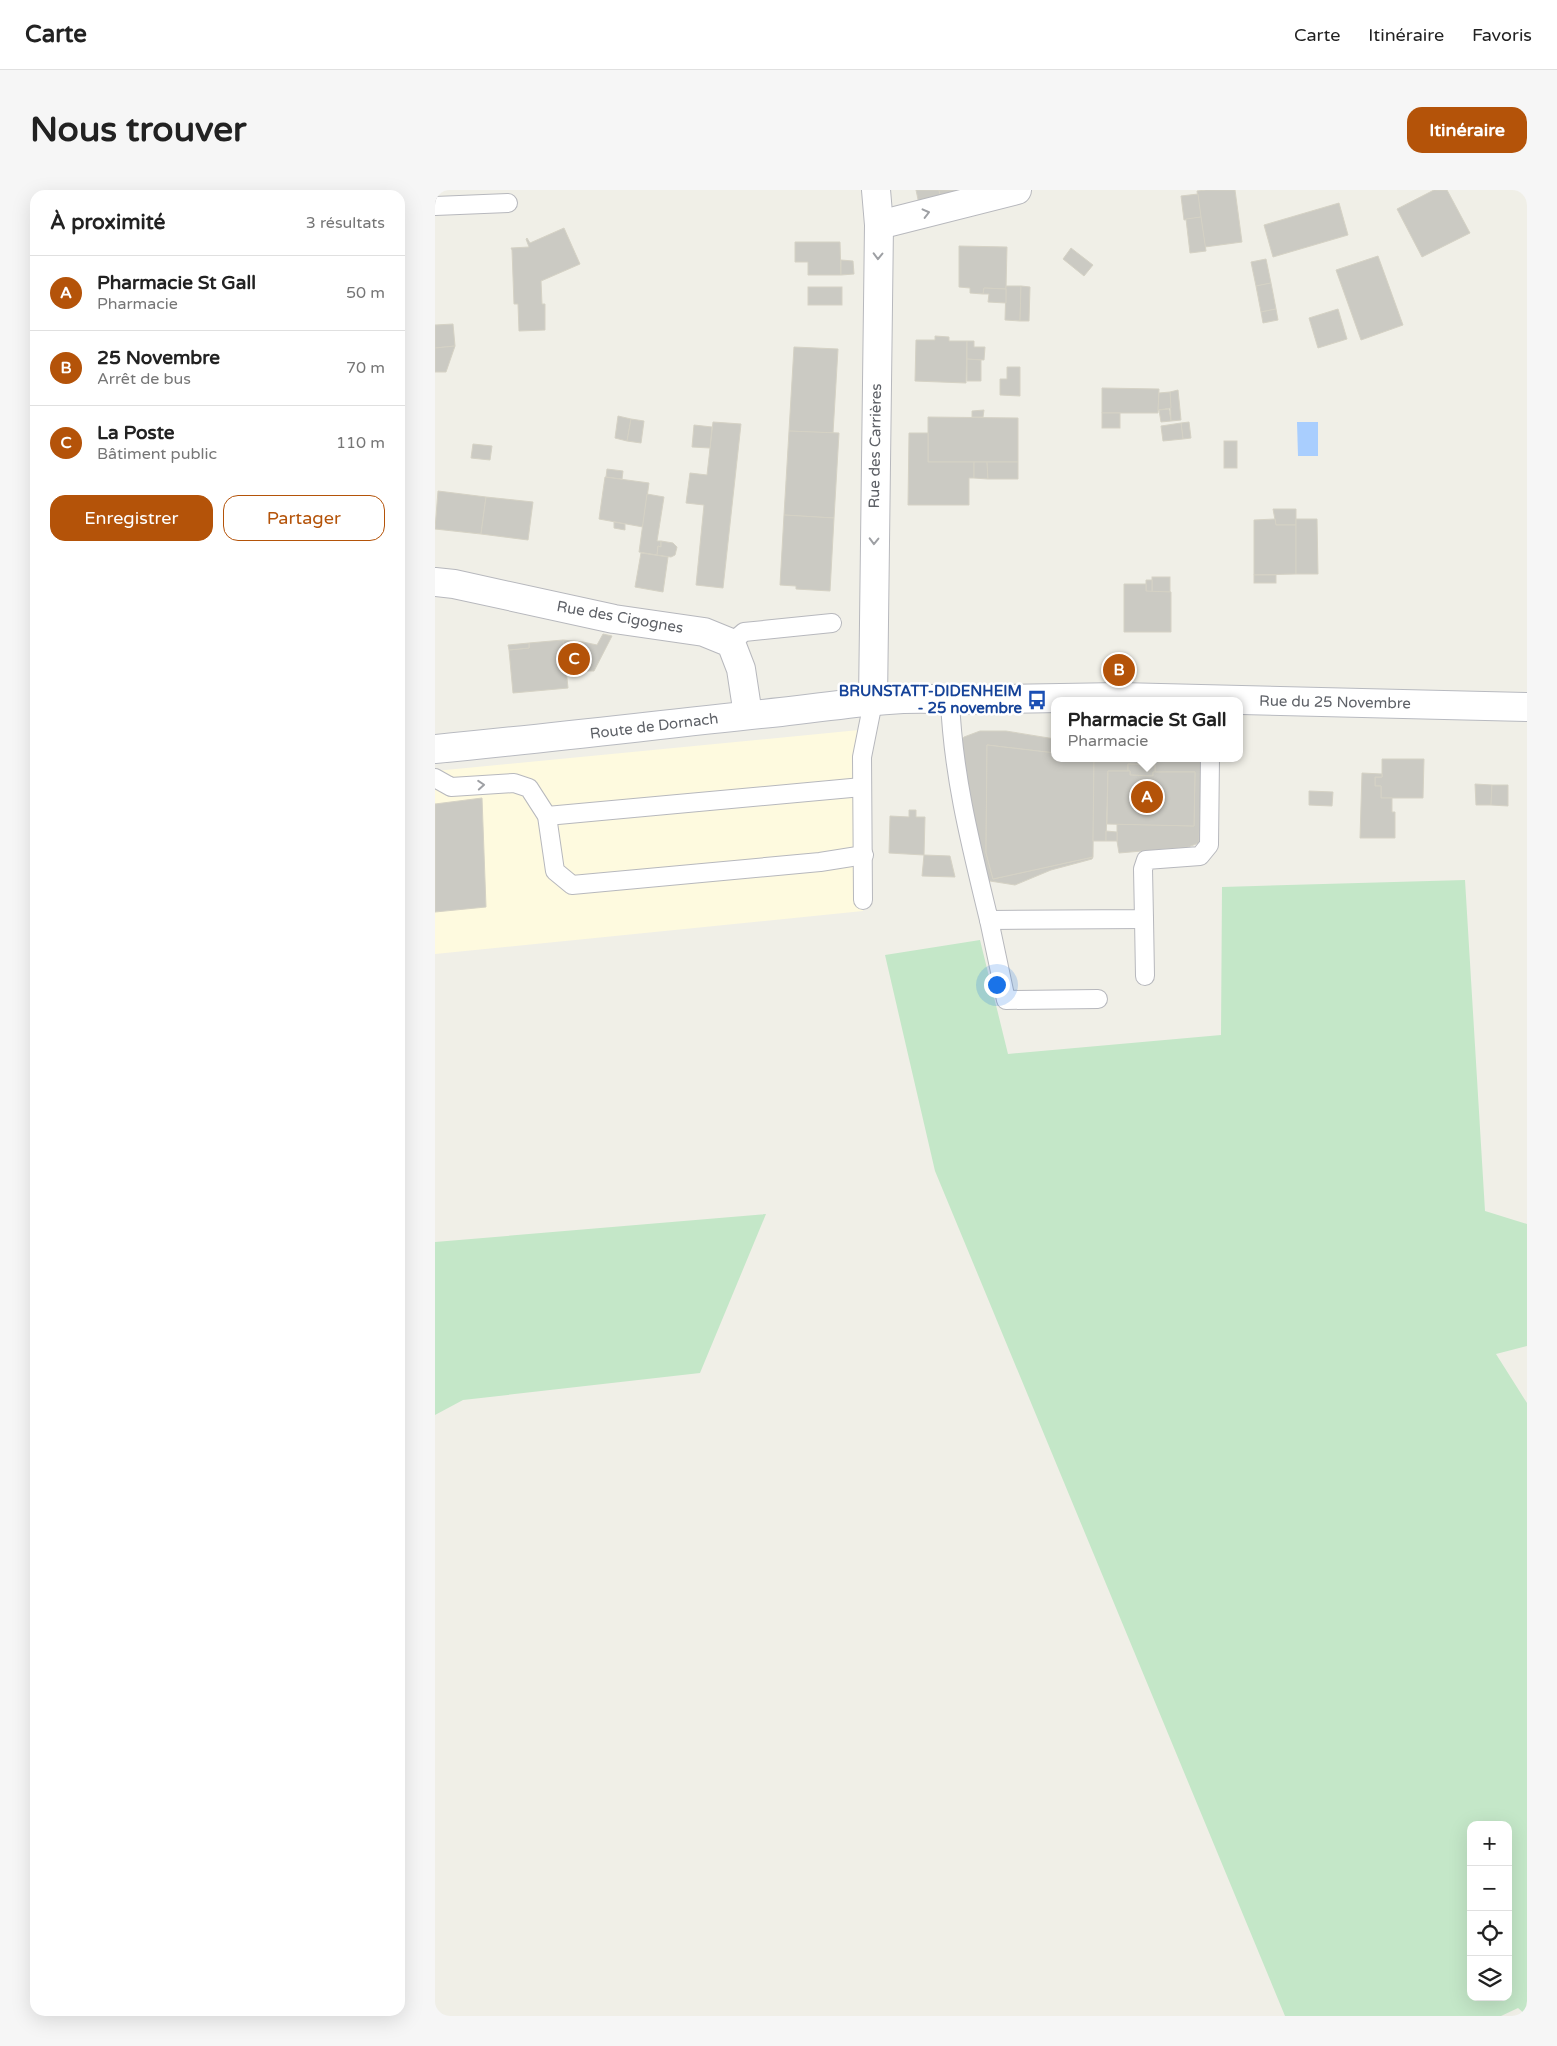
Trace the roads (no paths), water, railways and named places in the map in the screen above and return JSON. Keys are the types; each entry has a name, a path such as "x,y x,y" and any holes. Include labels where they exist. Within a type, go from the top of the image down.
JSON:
{"main road":[{"name":"Rue des Carrières","path":"873,702 879,225 876,190"},
{"path":"879,225 1017,190"},
{"name":"Rue des Cigognes","path":"435,582 454,584 615,619 705,632 731,643"},
{"path":"731,643 741,669 748,715"},
{"name":"Rue du 25 Novembre","path":"873,702 934,698 950,700 1051,698"},
{"name":"Rue du 25 Novembre","path":"1243,701 1527,707"},
{"name":"Route de Dornach","path":"435,749 589,734 873,702"}],"lane":[{"path":"435,206 508,203"},
{"path":"731,643 743,632 832,623"},
{"path":"950,700 951,731 962,806 1006,1000 1098,998"},
{"path":"863,900 862,757 873,702"},
{"path":"1145,976 1143,868 1146,860 1200,856 1209,845 1210,762"},
{"path":"435,778 451,787 515,783 529,788 547,816 555,871 572,885 810,863 864,855"},
{"path":"547,816 862,786"},
{"path":"989,920 1144,919"}],"water":[{"path":"1297,422 1318,422 1318,456 1298,456"}],"place":[{"name":"La Poste","path":"574,659"},
{"name":"25 Novembre","path":"1119,670"},
{"name":"BRUNSTATT-DIDENHEIM - 25 novembre","path":"1037,700"},
{"name":"Pharmacie St Gall","path":"1147,797"}]}
